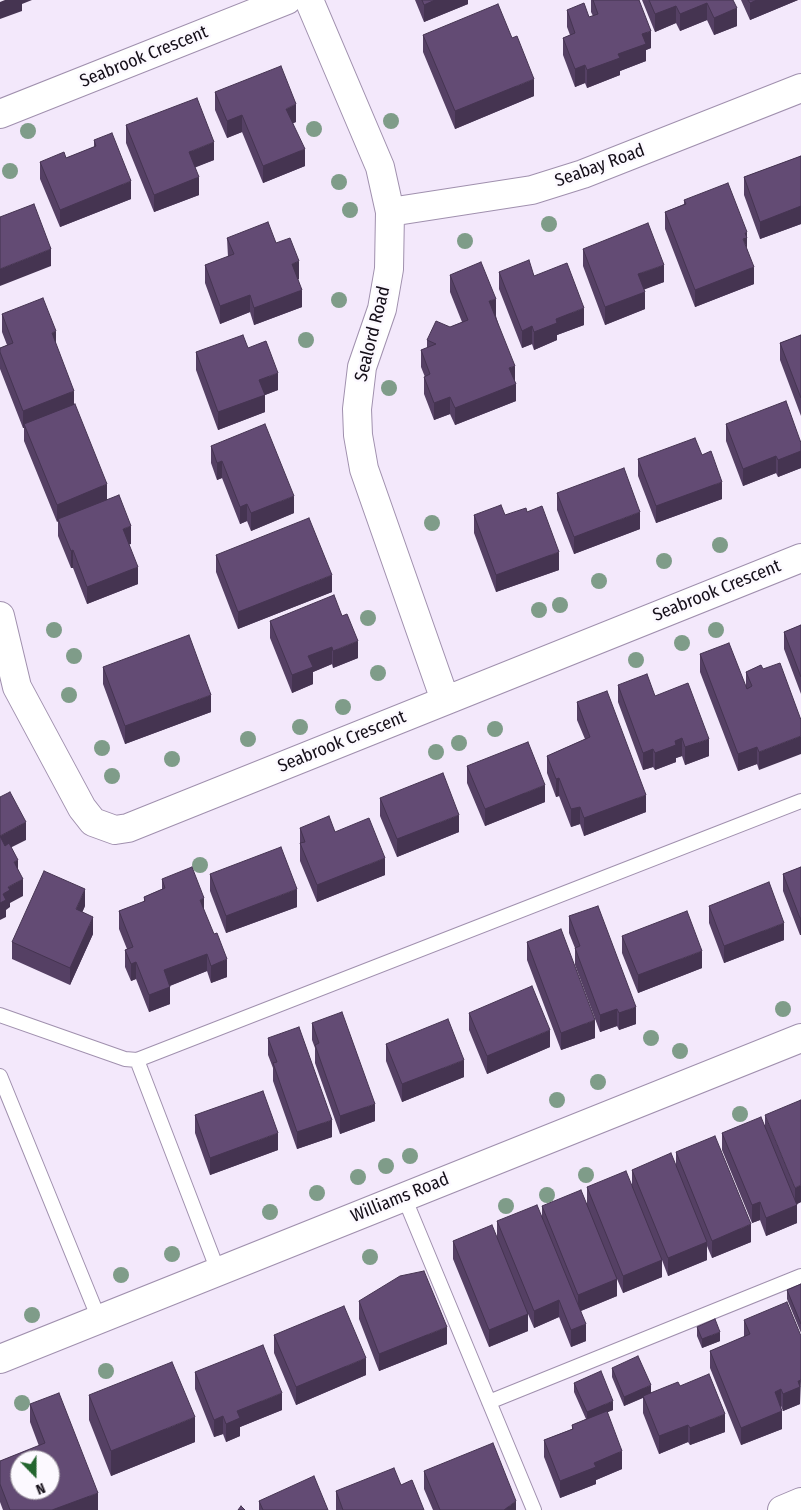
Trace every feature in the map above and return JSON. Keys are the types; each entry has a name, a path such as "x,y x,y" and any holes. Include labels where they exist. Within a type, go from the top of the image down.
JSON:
{"street":[{"name":"Seabrook Crescent","path":"0,114 287,0"},
{"name":"Sealord Road","path":"309,0 380,167 390,212 388,269 382,309 362,367 357,409 358,435 366,477 445,700"},
{"name":"Seabay Road","path":"390,212 532,190 583,174 801,88"},
{"name":"Seabrook Crescent","path":"0,616 17,687 21,696 82,808 93,822 115,830 128,828 801,558"},
{"name":"Williams Road","path":"0,1359 801,1038"},
{"path":"782,1510 801,1502"}],"lane":[{"path":"0,1015 125,1059 138,1060 801,801"},
{"path":"138,1060 218,1271"},
{"path":"0,1076 99,1319"},
{"path":"404,1197 534,1510"},
{"path":"489,1402 801,1276"}],"building":[{"path":"422,0 435,0 424,5"},
{"path":"593,0 639,0 651,31 642,34 646,44 618,54 620,58 587,70 585,65 575,69 563,38 575,33 567,10 584,3 589,17 598,14"},
{"path":"649,0 733,0 737,8 714,18 707,3 680,14 676,6 655,14"},
{"path":"498,4 512,38 517,36 534,79 455,111 423,35"},
{"path":"281,66 296,104 286,109 305,149 263,166 242,115 227,121 215,92"},
{"path":"197,98 214,142 189,152 199,177 154,195 126,125"},
{"path":"112,133 131,181 60,210 40,162 64,152 66,158 96,146 94,140"},
{"path":"801,156 801,206 760,222 744,177"},
{"path":"728,183 747,232 745,233 747,238 743,239 754,267 695,290 665,212 686,204 684,200"},
{"path":"34,204 51,249 0,269 0,217"},
{"path":"268,222 276,243 290,238 299,261 292,264 302,290 254,308 250,295 220,306 205,265 234,254 227,238"},
{"path":"648,223 664,265 638,274 645,292 605,307 583,249"},
{"path":"529,260 534,276 567,263 584,308 556,319 557,323 534,332 532,326 522,331 499,272"},
{"path":"481,262 496,299 489,301 515,366 509,368 516,384 455,408 450,397 434,403 424,377 430,374 421,350 436,344 427,340 436,321 450,327 468,320 450,275"},
{"path":"43,298 56,331 52,333 74,391 23,411 0,352 0,348 13,343 2,314"},
{"path":"243,335 248,348 266,341 278,373 259,380 265,395 218,412 196,352"},
{"path":"801,335 801,398 780,343"},
{"path":"786,401 801,443 801,451 778,460 776,456 743,469 726,424"},
{"path":"75,404 107,484 57,505 24,424"},
{"path":"265,424 294,496 251,513 247,504 240,507 222,461 217,463 211,446"},
{"path":"695,438 702,455 711,451 722,482 656,506 638,459"},
{"path":"624,468 640,512 574,537 557,493"},
{"path":"119,495 131,526 123,529 138,567 87,587 73,550 71,551 58,519"},
{"path":"501,505 505,515 526,508 527,512 542,506 559,552 496,575 474,515"},
{"path":"309,518 332,575 238,612 216,555"},
{"path":"334,595 342,616 347,614 358,641 333,651 332,647 308,656 313,667 292,675 270,621"},
{"path":"801,625 801,677 784,632"},
{"path":"189,635 211,695 125,726 103,667"},
{"path":"729,643 747,689 752,686 746,672 761,665 763,669 780,663 801,720 801,736 759,752 757,747 738,754 700,654"},
{"path":"647,674 655,696 688,683 709,739 685,747 682,738 675,741 676,745 655,753 653,749 643,753 618,685"},
{"path":"607,691 646,795 584,818 580,807 571,809 559,778 556,779 547,756 590,737 577,702"},
{"path":"528,742 545,785 485,809 467,766"},
{"path":"443,773 459,815 397,839 380,798"},
{"path":"10,792 26,822 0,836 0,797"},
{"path":"329,816 335,832 369,818 385,858 317,885 300,843 305,842 300,828"},
{"path":"0,836 5,846 9,843 18,860 14,862 23,879 8,887 10,890 3,894 6,900 0,903"},
{"path":"281,847 297,889 226,916 210,874"},
{"path":"192,867 204,898 200,900 214,934 217,933 227,959 211,966 207,954 164,970 170,987 149,995 136,962 131,964 125,950 133,947 119,911 145,901 144,897 165,888 162,879"},
{"path":"801,867 801,918 800,918 783,874"},
{"path":"44,871 85,889 76,909 93,917 70,968 12,942"},
{"path":"769,882 784,923 724,946 709,906"},
{"path":"598,906 636,1007 619,1013 617,1009 600,1015 575,948 580,946 569,916"},
{"path":"687,911 702,951 638,975 622,936"},
{"path":"561,929 595,1020 561,1033 527,942"},
{"path":"532,986 550,1030 487,1056 469,1013"},
{"path":"342,1012 375,1104 340,1116 315,1045 319,1043 312,1023"},
{"path":"448,1019 464,1060 402,1084 386,1044"},
{"path":"299,1027 332,1120 297,1132 273,1063 277,1062 268,1038"},
{"path":"263,1091 278,1133 210,1158 195,1115"},
{"path":"801,1100 801,1185 795,1188 765,1115"},
{"path":"761,1117 797,1205 766,1218 760,1202 752,1205 722,1133"},
{"path":"715,1136 751,1224 712,1241 676,1152"},
{"path":"671,1153 707,1242 668,1258 632,1170"},
{"path":"626,1171 662,1260 623,1276 587,1187"},
{"path":"581,1190 617,1279 578,1295 542,1206"},
{"path":"537,1205 586,1324 571,1330 559,1300 534,1311 497,1221"},
{"path":"492,1225 528,1314 489,1330 453,1241"},
{"path":"424,1271 447,1327 379,1354 359,1301 400,1276"},
{"path":"801,1284 801,1324 787,1290"},
{"path":"787,1302 801,1336 801,1380 798,1381 800,1387 783,1394 781,1389 775,1392 782,1411 741,1428 710,1351 750,1334 744,1320"},
{"path":"344,1306 366,1358 296,1387 274,1335"},
{"path":"715,1319 720,1332 702,1339 697,1327"},
{"path":"263,1345 282,1393 237,1411 240,1418 226,1424 223,1416 214,1420 195,1372"},
{"path":"638,1356 651,1385 624,1397 612,1368"},
{"path":"172,1362 195,1417 111,1451 89,1395"},
{"path":"601,1371 613,1401 587,1412 574,1383"},
{"path":"709,1374 725,1414 690,1428 688,1425 659,1436 643,1396 678,1382 680,1386"},
{"path":"59,1393 98,1493 52,1510 10,1510 0,1484 0,1461 10,1457 10,1500 60,1500 60,1450 28,1450 45,1443 30,1404"},
{"path":"607,1411 622,1451 594,1463 596,1467 560,1481 544,1440 573,1429 572,1425"},
{"path":"493,1443 516,1501 504,1510 440,1510 424,1471"},
{"path":"394,1468 401,1485 412,1480 424,1510 343,1510 336,1491"},
{"path":"314,1476 328,1510 263,1510 259,1501"}]}
